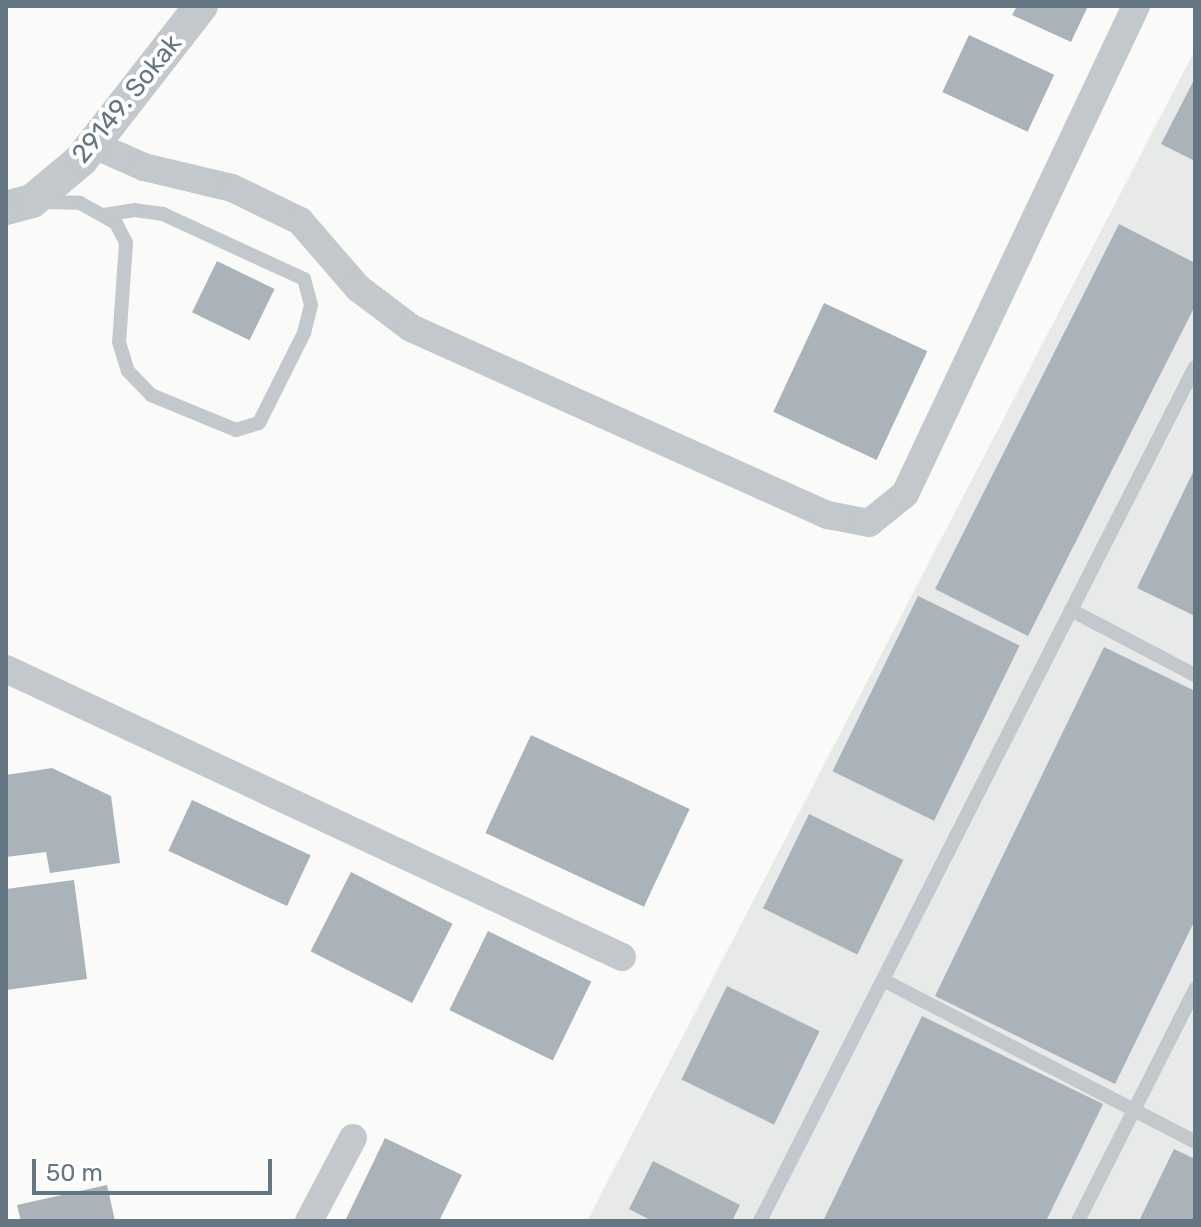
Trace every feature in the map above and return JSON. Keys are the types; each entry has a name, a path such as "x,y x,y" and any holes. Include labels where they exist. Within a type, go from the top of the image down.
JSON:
{"street":[{"name":"29149. Sokak","path":"6,227 19,204 94,145 201,6"},
{"path":"94,145 144,167 232,188 300,221 358,288 411,328 828,515 869,523 905,494 1136,6"},
{"path":"6,669 622,957"},
{"path":"309,1221 353,1138"}],"lane":[{"path":"19,204 80,203 116,223 126,243 119,342 128,371 151,395 236,430 259,423 304,333 311,305 304,279 163,214 135,210 102,215"},
{"path":"760,1221 1195,367"},
{"path":"1071,610 1195,675"},
{"path":"883,980 1195,1142"},
{"path":"1078,1221 1195,989"}],"shaded area":[{"path":"1195,50 1195,1221 587,1221"}],"building":[{"path":"1017,6 1088,6 1071,42 1012,15"},
{"path":"969,35 1054,75 1028,132 942,92"},
{"path":"1195,78 1195,161 1161,144"},
{"path":"1119,224 1195,263 1195,306 1028,636 935,589"},
{"path":"217,261 275,289 250,340 192,312"},
{"path":"824,303 927,351 877,460 773,412"},
{"path":"1195,468 1195,616 1137,588"},
{"path":"918,596 1020,646 934,821 833,771"},
{"path":"1104,647 1195,691 1195,920 1115,1084 935,996"},
{"path":"531,735 690,809 644,907 485,833"},
{"path":"52,768 111,796 120,863 50,873 46,852 6,857 6,775"},
{"path":"192,800 311,855 287,906 168,851"},
{"path":"809,814 903,860 857,954 763,908"},
{"path":"351,872 453,924 412,1003 311,951"},
{"path":"74,880 87,979 6,990 6,889"},
{"path":"488,931 591,981 553,1061 449,1010"},
{"path":"727,986 820,1031 774,1125 681,1079"},
{"path":"922,1016 1103,1104 1046,1221 823,1221"},
{"path":"385,1138 462,1175 439,1221 345,1221"},
{"path":"1174,1149 1195,1159 1195,1221 1139,1221"},
{"path":"653,1161 740,1205 732,1221 652,1221 629,1209"},
{"path":"107,1185 115,1221 21,1221 17,1205"}]}
